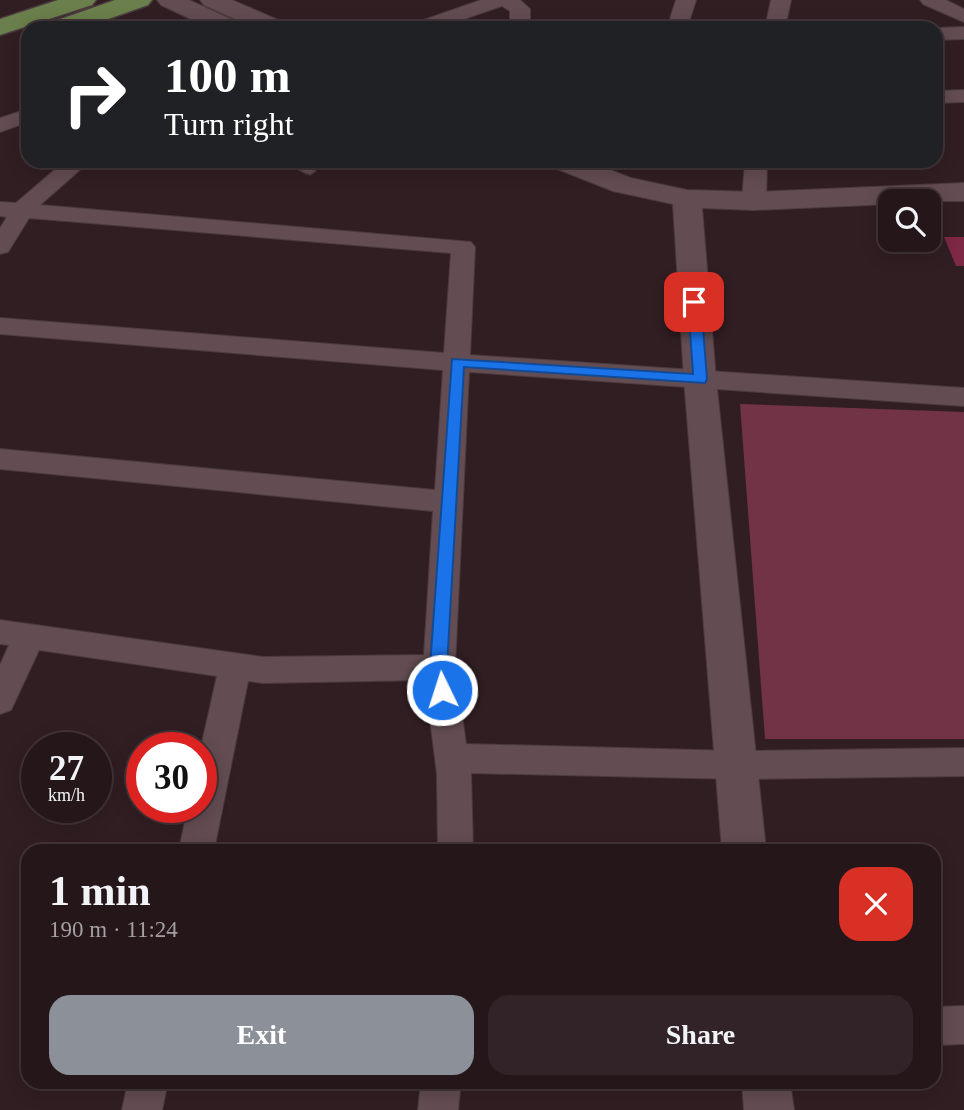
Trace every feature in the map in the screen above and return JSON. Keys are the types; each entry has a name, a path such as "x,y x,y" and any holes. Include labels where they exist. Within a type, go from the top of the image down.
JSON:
{"main road":[{"path":"0,27 83,0"},
{"path":"78,21 139,0"},
{"path":"0,47 21,40"}],"street":[{"path":"169,0 215,21"},
{"path":"212,0 260,21"},
{"path":"439,21 500,0"},
{"path":"507,0 520,9 520,21"},
{"path":"679,21 686,0"},
{"path":"776,21 781,0"},
{"path":"930,0 964,16"},
{"path":"943,34 964,33"},
{"path":"943,97 964,96"},
{"path":"0,125 21,118"},
{"path":"0,247 12,210 69,168"},
{"path":"580,168 623,185 687,199 755,180 964,174"},
{"path":"648,168 665,173 755,180 964,192"},
{"path":"687,199 700,379 743,844"},
{"path":"12,210 463,247 439,667 452,758 455,844"},
{"path":"0,326 457,362 964,397"},
{"path":"0,459 449,502"},
{"path":"0,701 14,634 263,670 439,667"},
{"path":"197,844 235,666"},
{"path":"452,758 736,765 964,762"},
{"path":"941,1026 964,1025"},
{"path":"142,1110 146,1089"},
{"path":"438,1110 440,1089"},
{"path":"767,1089 769,1110"}],"lane":[{"path":"303,168 310,171"}],"shaded area":[{"path":"740,404 964,412 964,739 765,739"}],"building":[{"path":"944,237 964,237 964,266 956,266"}],"route":[{"path":"442,690 439,667 457,362 700,379 694,302"}]}
